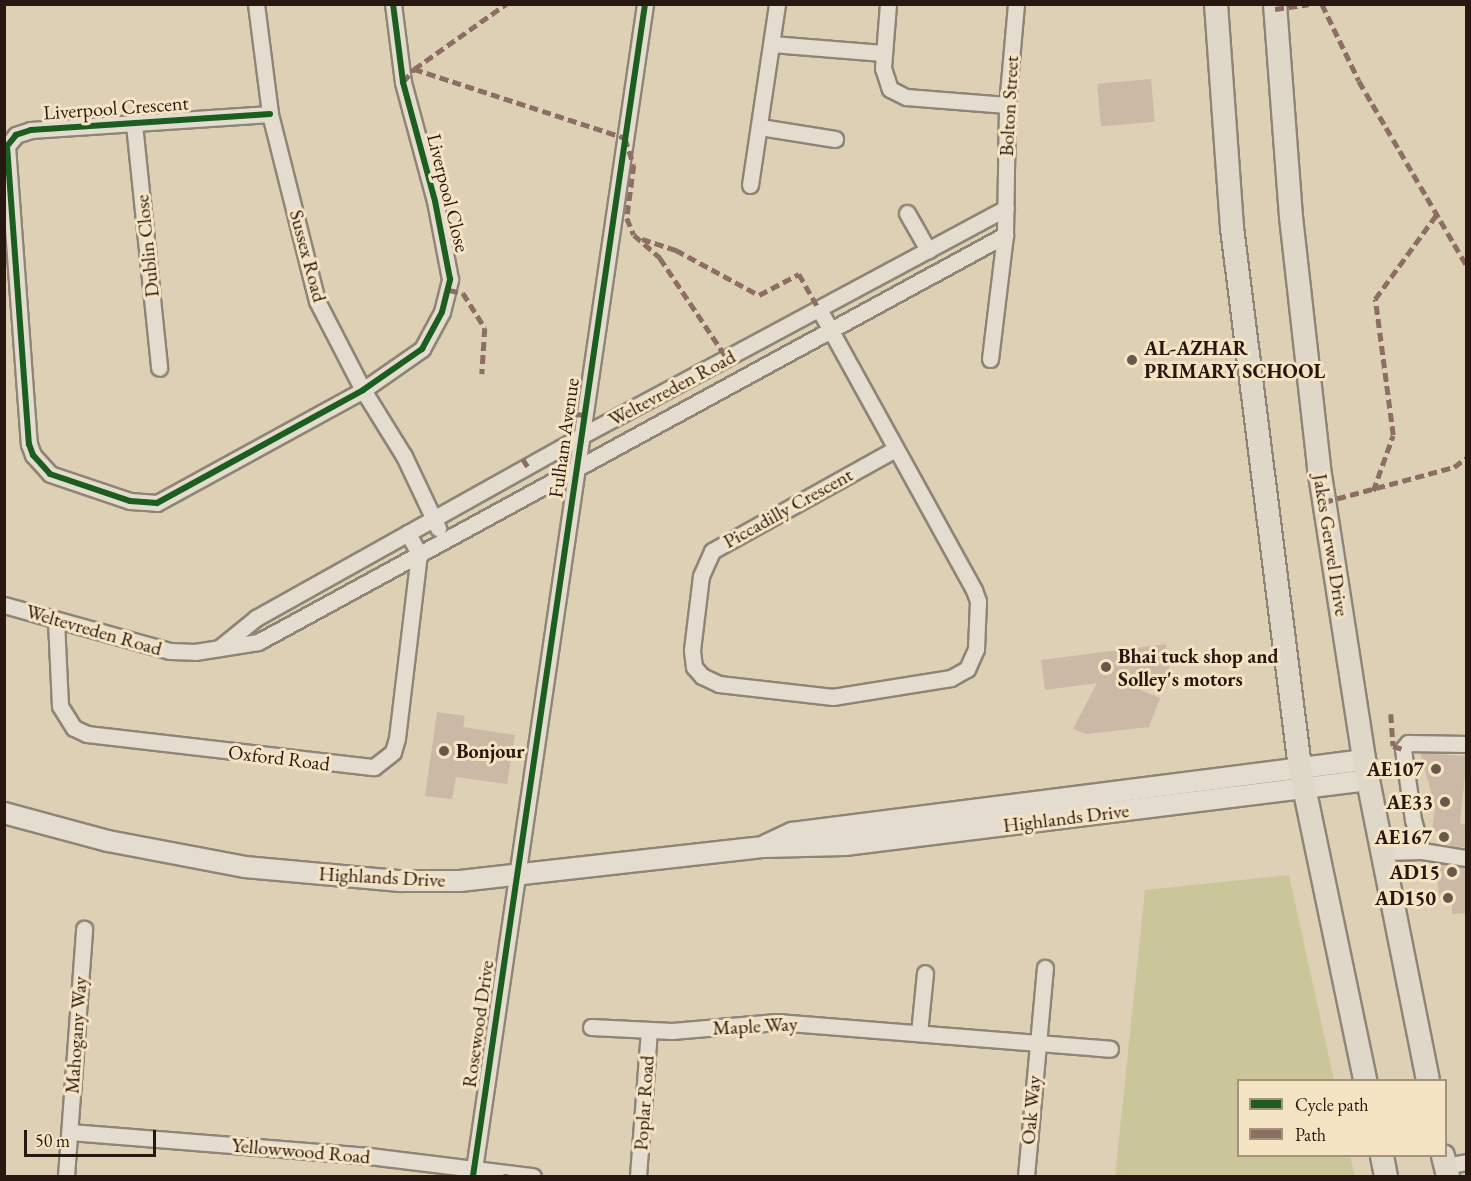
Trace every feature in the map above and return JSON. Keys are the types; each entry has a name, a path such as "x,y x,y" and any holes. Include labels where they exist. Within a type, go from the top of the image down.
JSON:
{"main road":[{"path":"1216,4 1232,228 1302,779 1365,1079"},
{"name":"Jakes Gerwel Drive","path":"1275,4 1291,217 1319,468 1366,770 1428,1079"},
{"name":"Highlands Drive","path":"4,813 108,840 245,867 400,881 517,877 764,846 792,833 1302,779 1366,770"},
{"path":"1382,1157 1386,1176"}],"street":[{"name":"Sussex Road","path":"256,4 270,114 318,301 363,390 404,456 443,540"},
{"name":"Liverpool Close","path":"363,390 422,349 449,290 448,260 435,201 403,82 393,4"},
{"name":"Fulham Avenue","path":"517,877 645,4"},
{"path":"750,185 777,4"},
{"path":"888,4 884,53 887,85 900,96 1007,105"},
{"name":"Bolton Street","path":"990,359 1005,235 1007,105 1016,4"},
{"path":"772,44 884,53"},
{"name":"Liverpool Crescent","path":"270,114 31,130 16,135 7,146 29,444 40,465 71,482 130,501 157,503 363,390"},
{"name":"Dublin Close","path":"134,124 159,368"},
{"path":"760,127 835,139"},
{"name":"Weltevreden Road","path":"219,648 256,618 581,436 1006,208"},
{"path":"908,213 928,250"},
{"name":"Weltevreden Road","path":"4,605 170,651 242,646 274,635 443,540 1005,235"},
{"name":"Piccadilly Crescent","path":"819,309 828,330 896,449 978,601 976,650 967,669 951,678 819,698 719,684 702,676 694,666 692,650 701,576 712,551 896,449"},
{"path":"408,534 419,554"},
{"name":"Oxford Road","path":"56,621 60,706 65,719 74,728 118,738 374,767 393,752 397,738 419,554"},
{"path":"1422,851 1413,820 1403,749 1408,743 1467,744"},
{"path":"1381,852 1422,851 1467,858"},
{"name":"Rosewood Drive","path":"473,1173 517,877"},
{"name":"Mahogany Way","path":"66,1176 84,929"},
{"name":"Oak Way","path":"1026,1176 1045,968"},
{"path":"919,1033 925,973"},
{"name":"Maple Way","path":"591,1027 649,1030 777,1022 1110,1049"},
{"name":"Poplar Road","path":"638,1176 649,1030"},
{"name":"Yellowwood Road","path":"70,1132 322,1152 473,1173 533,1176"}],"shaded area":[{"path":"1289,875 1334,1079 1237,1079 1237,1157 1350,1157 1355,1176 1115,1176 1145,890"}],"building":[{"path":"1151,79 1155,122 1101,127 1097,84"},
{"path":"1166,644 1170,674 1119,681 1160,698 1149,727 1086,734 1073,729 1097,683 1045,690 1041,660"},
{"path":"437,712 465,716 463,727 515,735 507,784 456,777 452,799 425,796"},
{"path":"1420,753 1467,756 1460,823 1467,826 1467,848 1440,844 1441,832 1432,831 1435,806"},
{"path":"1435,863 1467,867 1467,913 1452,914 1452,902 1440,902"}],"marked path":[{"path":"414,69 506,4"},
{"path":"1275,9 1309,4"},
{"path":"1322,4 1359,81 1466,264"},
{"path":"403,82 414,69 625,138 634,165 627,218 634,235 660,258 727,358"},
{"path":"1373,491 1393,435 1375,299 1437,214"},
{"path":"642,239 676,250 759,295 799,274 819,309"},
{"path":"449,290 463,293 485,328 482,374"},
{"path":"563,412 584,415"},
{"path":"1324,502 1454,467 1466,458"},
{"path":"523,459 528,467"},
{"path":"1391,714 1393,746 1403,749"}],"cycle path":[{"path":"270,114 31,130 16,135 7,146 29,444 33,455 50,474 130,501 157,503 363,390 422,349 442,312 450,279 435,201 403,82 393,4"},
{"path":"473,1176 645,4"}],"place":[{"name":"AL-AZHAR PRIMARY SCHOOL","path":"1132,360"},
{"name":"Bhai tuck shop and Solley's motors","path":"1106,667"},
{"name":"Bonjour","path":"444,751"},
{"name":"AE107","path":"1436,769"},
{"name":"AE33","path":"1445,802"},
{"name":"AE167","path":"1444,837"},
{"name":"AD15","path":"1452,872"},
{"name":"AD150","path":"1448,898"}]}
